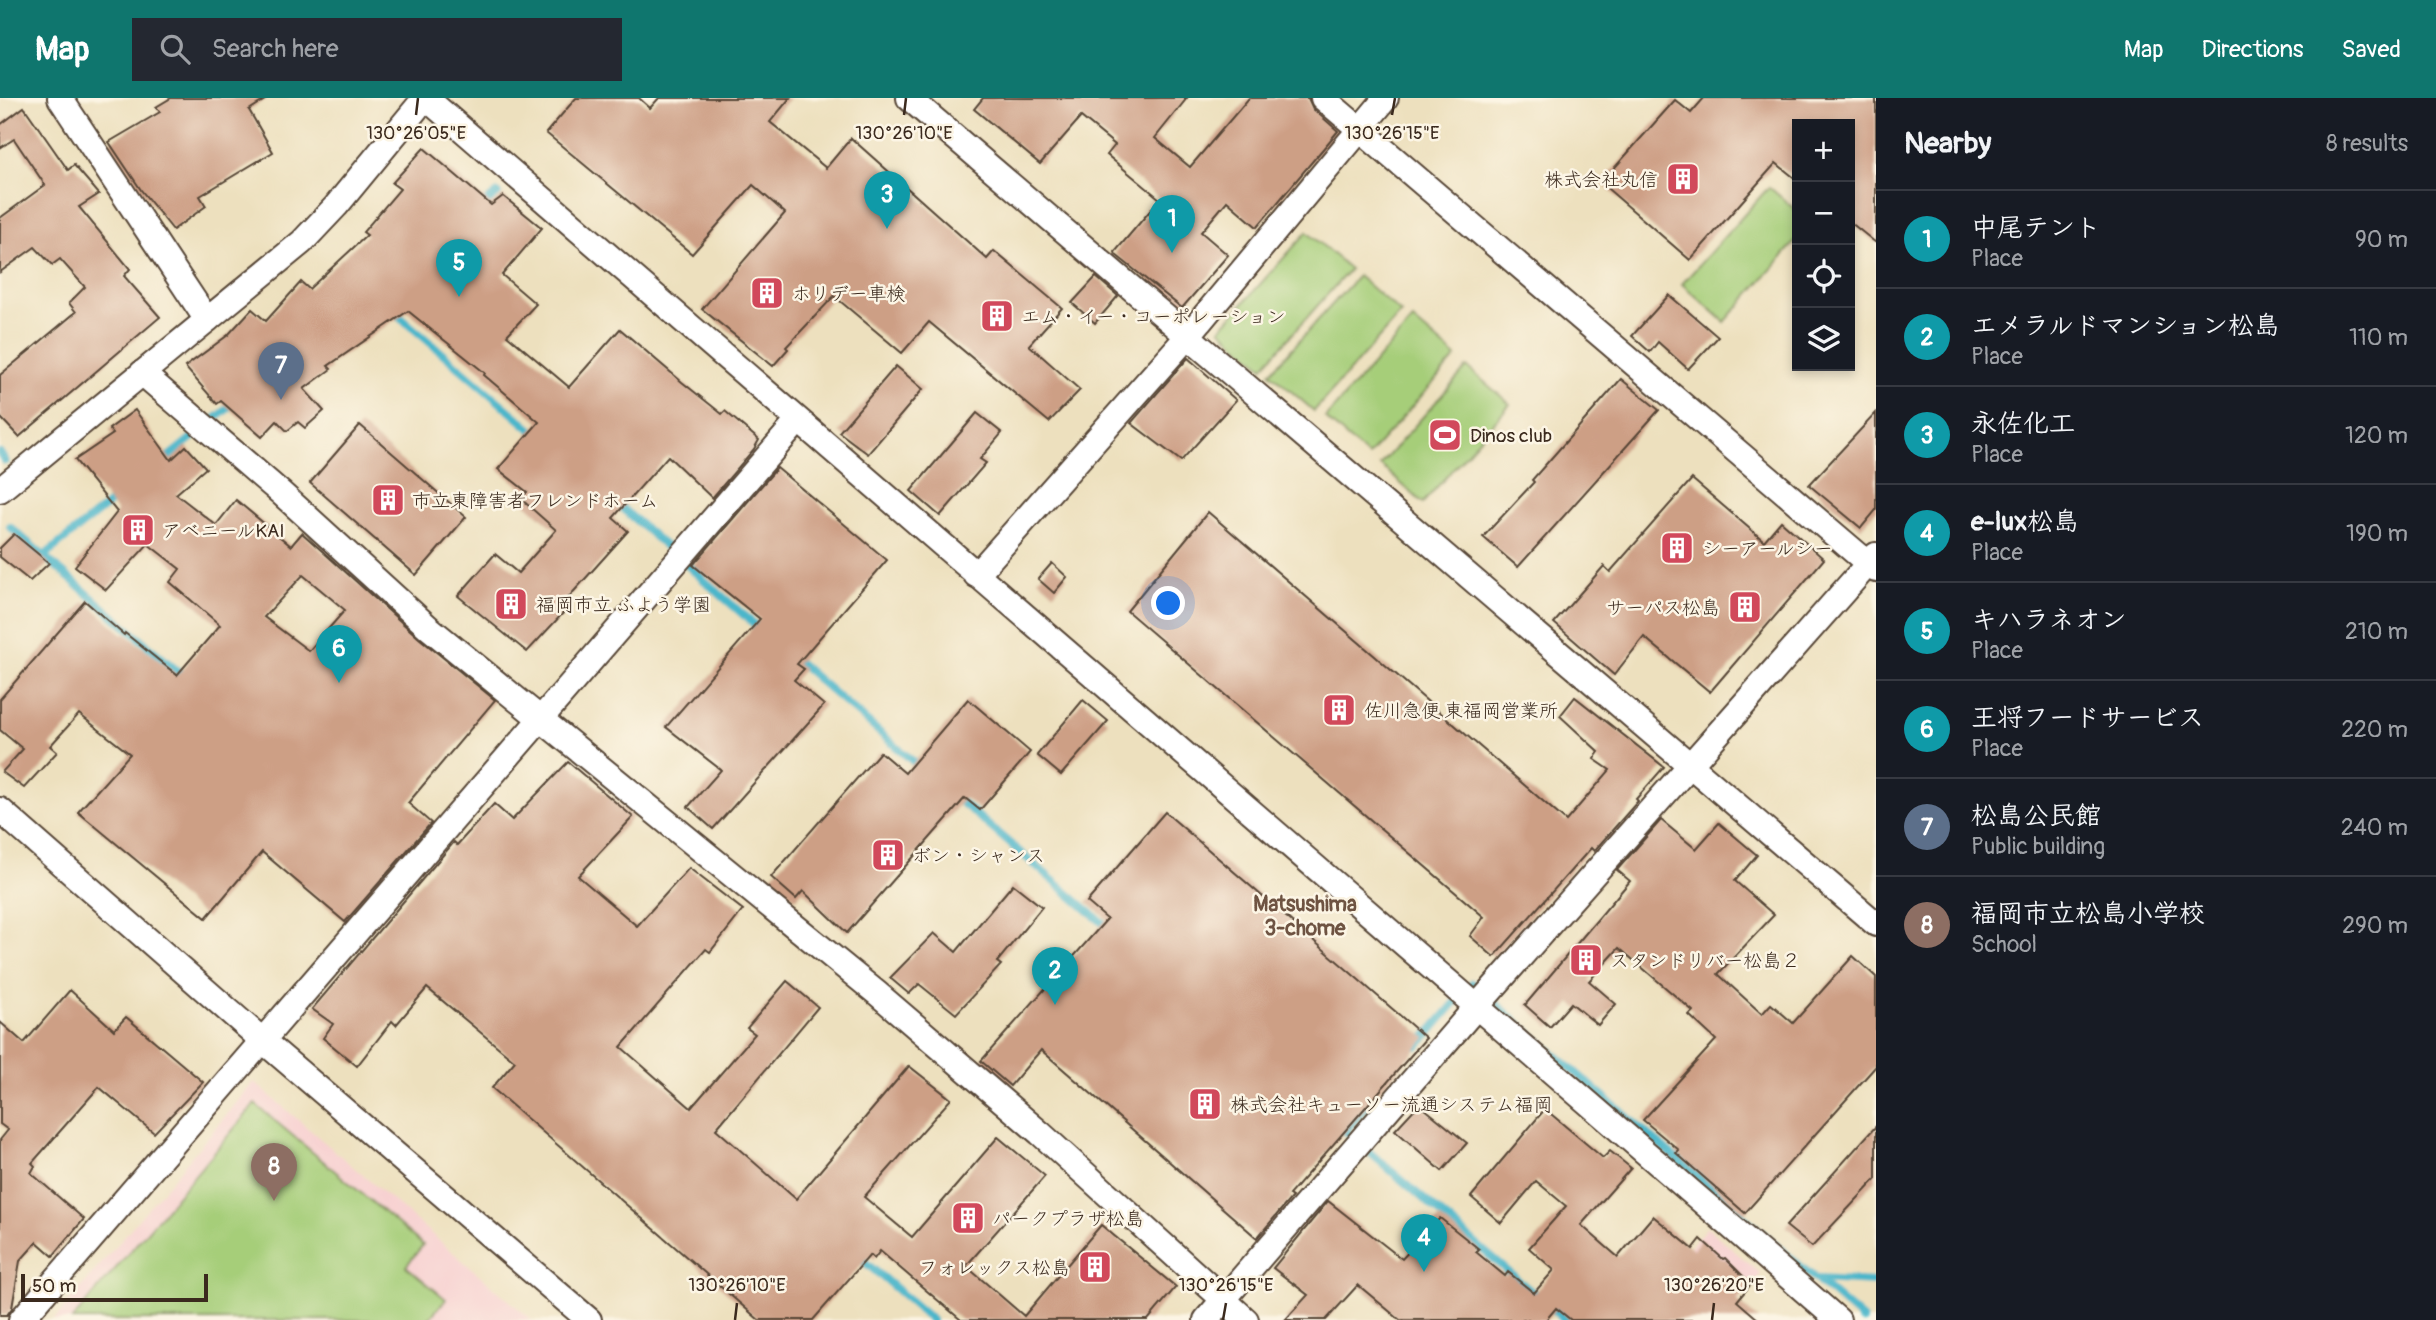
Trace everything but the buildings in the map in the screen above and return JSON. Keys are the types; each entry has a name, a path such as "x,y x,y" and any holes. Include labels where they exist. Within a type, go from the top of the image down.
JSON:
{"street":[{"path":"60,98 207,320"},
{"path":"0,490 302,243 426,98 976,575 1478,1005 1838,1320"},
{"path":"909,98 1876,924"},
{"path":"1206,1320 1478,1005 1873,563 1322,98"},
{"path":"976,575 1186,337 1386,98"},
{"path":"142,373 281,493 428,627 878,994 1040,1133 1246,1320"},
{"path":"21,1320 798,421"},
{"path":"0,810 262,1040 589,1320"}],"shaded area":[{"path":"254,1082 532,1320 54,1320"},
{"path":"1707,1227 1761,1274 1721,1320 1627,1320"}],"green space":[{"path":"1769,187 1792,207 1792,246 1725,322 1682,284"},
{"path":"1307,232 1350,269 1263,367 1220,329"},
{"path":"1358,276 1401,313 1314,411 1270,373"},
{"name":"Dinos club","path":"1413,320 1456,357 1368,456 1325,418"},
{"name":"Dinos club","path":"1467,367 1510,404 1423,503 1380,465"},
{"path":"255,1104 423,1245 406,1266 446,1299 428,1320 72,1320"}],"waterway":[{"path":"479,208 498,193"},
{"path":"392,310 539,436"},
{"path":"162,462 236,402"},
{"path":"0,453 5,461"},
{"path":"44,556 116,498"},
{"path":"615,502 763,632"},
{"path":"10,527 187,679"},
{"path":"791,656 922,769"},
{"path":"953,795 1111,930"},
{"path":"1418,1046 1472,983 1863,1320"},
{"path":"1345,1131 1367,1106"},
{"path":"1339,1126 1533,1293"},
{"path":"858,1256 932,1320"},
{"path":"1816,1279 1876,1282"},
{"path":"1546,1304 1565,1320"}],"place":[{"name":"株式会社丸信","path":"1683,179"},
{"name":"永佐化工","path":"887,229"},
{"name":"中尾テント","path":"1172,253"},
{"name":"ホリデー車検","path":"767,293"},
{"name":"キハラネオン","path":"459,297"},
{"name":"エム・イー・コーポレーション","path":"997,316"},
{"name":"松島公民館","path":"281,400"},
{"name":"Dinos club","path":"1445,435"},
{"name":"市立東障害者フレンドホーム","path":"388,500"},
{"name":"アベニールKAI","path":"138,530"},
{"name":"シーアールシー","path":"1677,548"},
{"name":"福岡市立 ふよう学園","path":"511,604"},
{"name":"サーパス松島","path":"1745,607"},
{"name":"王将フードサービス","path":"339,683"},
{"name":"佐川急便 東福岡営業所","path":"1339,710"},
{"name":"ボン・シャンス","path":"888,855"},
{"name":"スタンドリバー松島２","path":"1586,960"},
{"name":"エメラルドマンション松島","path":"1055,1005"},
{"name":"株式会社キューソー流通システム福岡","path":"1205,1104"},
{"name":"福岡市立松島小学校","path":"274,1201"},
{"name":"パークプラザ松島","path":"968,1218"},
{"name":"フォレックス松島","path":"1095,1267"},
{"name":"e-lux松島","path":"1424,1272"}],"district":[{"name":"Matsushima 3-chome","path":"1305,916"}]}
